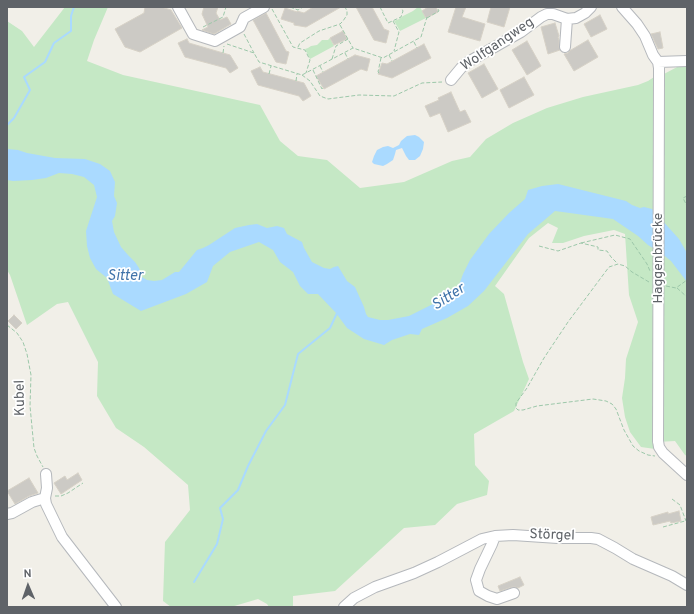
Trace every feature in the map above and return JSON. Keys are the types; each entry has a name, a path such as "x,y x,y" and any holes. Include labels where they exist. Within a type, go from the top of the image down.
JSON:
{"street":[{"path":"178,7 197,32 215,41 240,27 244,18 264,7"},
{"name":"Wolfgangweg","path":"451,80 468,62 521,32 541,17 547,14 553,14 567,18 576,18 592,7"},
{"name":"Haggenbrücke","path":"622,7 645,36 660,68 658,442 663,453"},
{"path":"565,47 567,18"},
{"path":"658,62 687,61"},
{"path":"663,453 687,475"},
{"path":"46,474 46,504 62,537 116,607"},
{"path":"7,514 12,513 32,502 45,498"},
{"name":"Störgel","path":"344,607 354,598 375,586 414,573 482,539 495,536 513,535 598,539 633,559 672,576 687,585"},
{"path":"495,536 476,580 479,591 497,599 514,592"}],"path":[{"path":"197,32 223,17 226,7"},
{"path":"271,7 292,46 305,50 310,60 306,73"},
{"path":"290,7 298,10 303,7"},
{"path":"298,48 300,43 319,31 343,22 347,11 345,7"},
{"path":"380,7 388,22 402,16 403,11 401,7"},
{"path":"379,72 382,58 421,37 427,18 439,12 437,7"},
{"path":"393,20 399,32 394,52"},
{"path":"340,24 353,48 382,58"},
{"path":"240,27 259,62 302,75 310,81 320,96 328,99 359,95 394,96 422,83 451,80"},
{"path":"332,59 336,45 348,39"},
{"path":"413,41 417,48"},
{"path":"223,53 225,44 254,53"},
{"path":"302,75 353,48"},
{"path":"344,53 348,59"},
{"path":"389,54 392,61"},
{"path":"269,74 271,66"},
{"path":"320,66 323,72"},
{"path":"312,70 322,89 323,88"},
{"path":"296,81 298,74"},
{"path":"687,196 683,198 687,206"},
{"path":"539,246 558,251 581,243 615,235 630,239 650,270"},
{"path":"581,243 598,247 598,250 607,251 611,258 618,264 625,266 632,272 650,282"},
{"path":"618,264 609,267 568,322 516,404 516,408 518,410 523,410 537,406 593,399 606,401 612,404 616,409 622,426 633,446 639,451 648,455 656,456 663,453"},
{"path":"676,288 687,280"},
{"path":"662,285 676,288 687,297"},
{"name":"Kubel","path":"7,325 17,333 23,342 27,354 31,375 30,406 34,448 46,474"},
{"path":"45,498 61,496 83,483"},
{"path":"662,527 687,521 680,505 672,499"}],"green space":[{"path":"65,7 108,7 87,61 123,75 260,105 280,141 298,156 327,160 360,188 404,182 452,161 470,157 486,139 513,123 547,108 583,97 638,85 681,65 687,65 687,456 675,441 657,442 655,449 641,447 630,432 625,417 622,398 626,359 638,322 629,295 625,234 614,230 584,236 563,243 552,243 558,228 548,223 529,238 495,286 504,294 529,379 514,411 474,434 475,465 489,481 487,495 457,504 435,525 404,528 335,591 293,596 293,607 269,607 267,604 258,599 231,607 171,607 163,601 165,542 190,510 188,485 144,447 116,428 97,396 98,362 68,302 57,304 27,325 7,270 7,21 22,31 34,47"},
{"path":"420,7 426,18 400,31 394,21"},
{"path":"330,38 334,46 310,59 305,49 317,45 322,40 328,40"}],"water":[{"path":"415,135 424,142 420,156 415,160 409,160 402,148 396,150 393,160 383,166 372,162 377,150 388,146 393,148 399,145 407,136"},
{"name":"Sitter","path":"7,149 55,158 85,159 100,164 110,171 115,182 114,196 117,203 115,216 112,221 114,232 121,247 135,262 142,277 147,280 162,280 175,272 179,272 197,250 209,245 235,228 257,224 267,228 277,226 284,228 287,234 302,242 312,262 324,268 330,269 338,266 347,281 355,287 368,317 388,320 409,316 445,298 459,285 470,260 489,234 525,199 528,190 558,184 626,201 640,208 644,207 652,209 679,239 687,253 687,282 671,261 613,219 555,211 528,234 484,291 468,306 447,318 422,329 419,335 410,334 392,340 384,345 364,339 347,328 336,313 318,294 308,294 300,286 293,272 280,262 273,250 259,242 230,252 213,266 207,282 186,294 141,311 113,294 107,278 96,269 90,258 87,246 86,231 97,197 94,185 84,177 59,173 46,178 32,180 7,180"}],"building":[{"path":"145,7 161,7 171,10 182,28 140,52 125,47 115,29 144,13"},
{"path":"204,7 218,7 216,13 220,20 227,17 231,24 214,34 202,30 208,27 202,14"},
{"path":"313,7 341,7 306,27 294,25 294,23 281,19 285,8 304,13"},
{"path":"356,7 372,7 384,29 389,31 386,43 374,40"},
{"path":"428,7 436,7 438,12 426,18 422,11"},
{"path":"456,7 466,7 462,17 485,24 480,41 448,32"},
{"path":"491,7 510,7 504,27 487,22"},
{"path":"266,13 286,51 289,52 286,64 276,62 253,20"},
{"path":"600,15 607,29 591,37 584,24"},
{"path":"555,23 559,36 560,50 548,54 541,27"},
{"path":"343,31 347,39 334,45 330,38"},
{"path":"660,32 663,48 658,49 651,34"},
{"path":"187,39 189,43 230,55 238,68 230,73 226,68 185,57 178,43"},
{"path":"588,40 598,57 574,71 564,54"},
{"path":"527,41 541,66 527,75 512,50"},
{"path":"424,44 431,58 392,78 378,74 382,63 387,64"},
{"path":"355,55 370,59 367,71 361,69 324,89 316,76"},
{"path":"484,64 498,89 482,98 468,73"},
{"path":"260,67 263,72 304,83 311,96 303,101 299,96 258,85 251,71"},
{"path":"524,77 534,95 509,108 500,90"},
{"path":"451,92 460,112 465,110 471,122 448,132 440,113 430,117 425,106 439,100 438,98"},
{"path":"14,315 22,323 16,329 8,321"},
{"path":"78,473 82,480 61,494 54,483 65,476 67,480"},
{"path":"29,478 38,493 15,504 7,491"},
{"path":"679,511 681,521 671,523 670,521 653,525 651,517 668,512 668,514"},
{"path":"520,577 524,585 518,588 512,587 500,591 498,586"}],"waterway":[{"path":"7,125 14,118 30,90 24,77 45,62 54,43 71,31 71,16 74,7"},
{"path":"194,582 217,544 223,519 220,508 238,490 248,466 266,431 285,405 298,354 330,328 337,313"}]}
